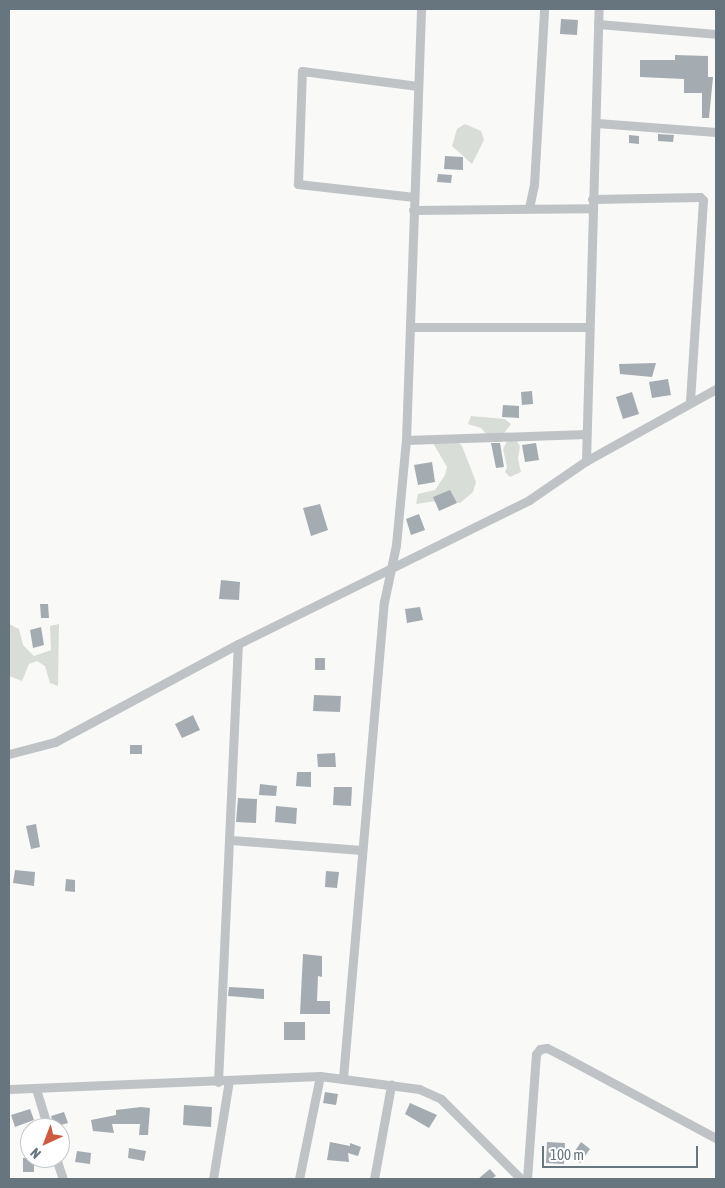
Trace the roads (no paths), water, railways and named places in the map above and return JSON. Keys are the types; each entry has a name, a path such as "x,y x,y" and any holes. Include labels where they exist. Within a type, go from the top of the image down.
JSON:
{"street":[{"path":"343,1078 388,570 396,545 406,440 421,9"},
{"path":"529,208 534,184 544,9"},
{"path":"586,461 591,203 598,123 599,9"},
{"path":"598,24 716,34"},
{"path":"414,197 298,184 302,71 418,86"},
{"path":"598,123 716,132"},
{"path":"413,210 529,208 700,197 704,200 690,401"},
{"path":"410,327 588,328"},
{"path":"9,754 54,742 238,644 529,500 586,461 716,388"},
{"path":"406,440 586,434"},
{"path":"218,1082 231,840 238,644"},
{"path":"231,840 362,850"},
{"path":"527,1179 536,1054 540,1049 547,1048 561,1055 716,1138"},
{"path":"299,1179 320,1076"},
{"path":"9,1089 218,1082 320,1076 431,1092 442,1099 521,1179"},
{"path":"213,1179 229,1080"},
{"path":"374,1179 391,1085"},
{"path":"36,1088 45,1118"}]}
